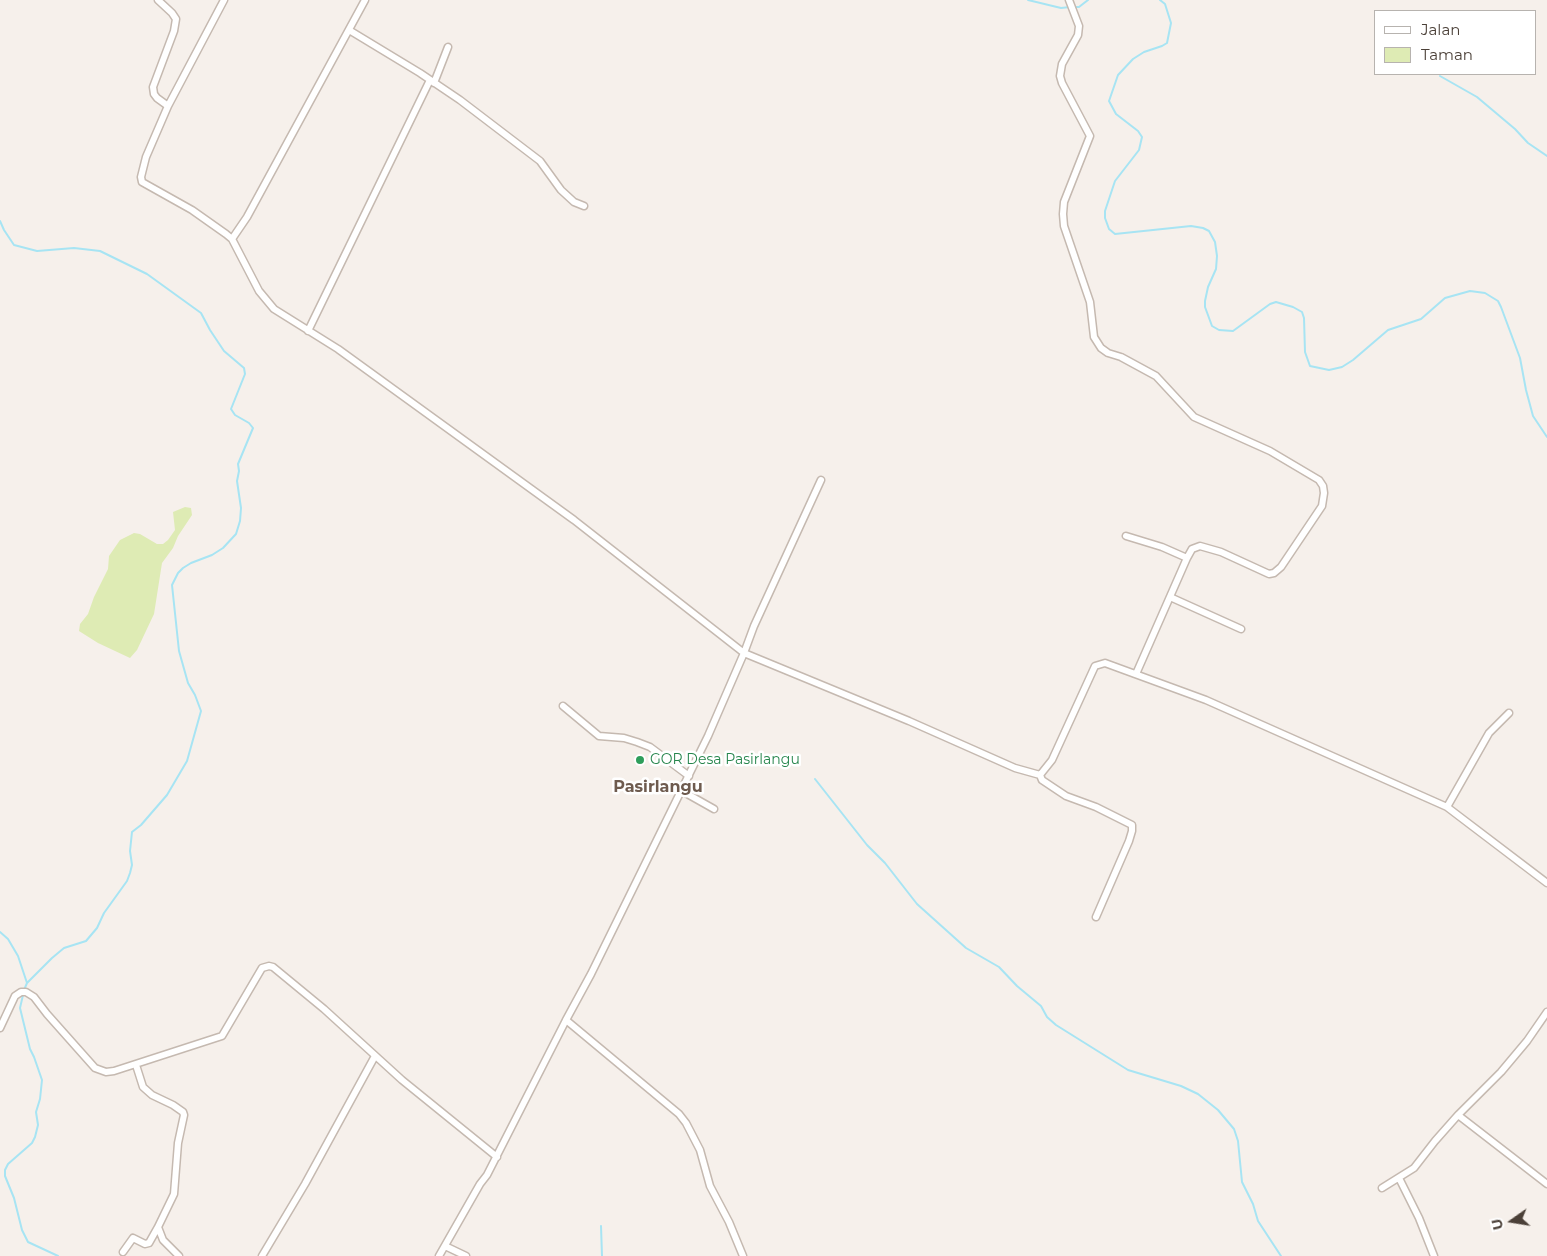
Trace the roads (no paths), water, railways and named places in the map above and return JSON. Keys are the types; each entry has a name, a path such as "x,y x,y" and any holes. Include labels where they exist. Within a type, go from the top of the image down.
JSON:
{"street":[{"path":"158,0 176,19 174,31 153,87 157,98 168,106"},
{"path":"224,0 168,106 146,157 141,177 142,182 192,210 232,239 259,291 268,304 280,314 338,349 581,525 744,653 1015,768 1040,775 1042,780 1066,796 1096,807 1132,825 1132,831 1096,917"},
{"path":"232,239 247,217 364,0"},
{"path":"1069,0 1079,26 1078,35 1062,64 1060,76 1090,137 1064,202 1063,214 1064,226 1090,302 1094,337 1101,348 1108,353 1121,357 1156,376 1194,417 1270,451 1320,480 1323,486 1324,500 1322,506 1281,567 1274,573 1269,574 1221,552 1200,546 1192,549 1136,674"},
{"path":"349,30 460,100 540,161 561,190 574,202 584,206"},
{"path":"308,330 448,48"},
{"path":"439,1256 497,1157 566,1020 592,974 689,776 744,653 754,626 821,480"},
{"path":"1126,536 1162,547 1187,558"},
{"path":"1170,597 1241,629"},
{"path":"1040,775 1052,760 1095,666 1105,663 1206,700 1447,807 1547,883"},
{"path":"563,706 599,736 624,738 650,747 689,776"},
{"path":"1447,807 1489,733 1509,713"},
{"path":"682,791 714,809"},
{"path":"0,1028 15,996 21,992 26,992 34,997 95,1068 106,1072 114,1071 222,1036 262,968 267,966 273,967 324,1009 375,1056 458,1127 497,1157"},
{"path":"1382,1188 1414,1168 1458,1115 1501,1072 1527,1041 1547,1012"},
{"path":"566,1020 672,1108 686,1124 700,1150 710,1186 743,1256"},
{"path":"262,1256 305,1184 375,1056"},
{"path":"123,1252 133,1238 145,1244 149,1243 174,1194 178,1143 184,1118 183,1112 152,1095 143,1087 136,1065"},
{"path":"1458,1115 1547,1184"},
{"path":"1399,1178 1419,1218 1434,1256"},
{"path":"158,1227 162,1240 179,1256"},
{"path":"444,1246 466,1256"}],"waterway":[{"path":"1028,0 1061,8 1070,7"},
{"path":"1075,7 1079,7 1088,0"},
{"path":"1160,0 1165,4 1171,23 1167,43 1144,52 1133,59 1118,75 1109,101 1116,114 1138,131 1142,137 1139,150 1115,181 1105,211 1105,218 1109,229 1115,234 1191,226 1209,231 1215,242 1217,256 1216,269 1208,287 1205,301 1205,307 1212,326 1219,330 1233,331 1270,304 1276,302 1293,307 1302,312 1304,318 1305,352 1310,366 1329,370 1342,367 1353,360 1388,330 1421,319 1445,298 1470,291 1485,293 1498,301 1501,307 1520,358 1533,416 1547,437"},
{"path":"1440,76 1477,97 1515,129 1528,143 1547,156"},
{"path":"0,221 14,245 37,251 74,248 100,251 147,274 201,313 224,351 244,368 245,374 231,409 235,415 249,423 253,428 238,464 237,481 241,508 236,534 223,548 183,568 172,585 179,651 188,683 201,711 187,761 167,795 141,825 132,832 130,851 132,865 130,873 127,881 104,913 97,928 86,941 64,948 52,958 27,983 24,990"},
{"path":"815,779 917,904 966,948 999,967 1017,986 1041,1006 1047,1017 1056,1025 1128,1070 1181,1086 1198,1094 1218,1110 1234,1129 1238,1141 1242,1182 1253,1204 1258,1221 1281,1256"},
{"path":"0,932 8,939 18,956 27,983"},
{"path":"23,995 20,1008 30,1049 42,1080 40,1099 36,1112 38,1125 32,1143 8,1164 5,1176 14,1198 22,1230 28,1242 58,1256"},
{"path":"601,1226 602,1256"}],"place":[{"name":"GOR Desa Pasirlangu","path":"640,760"}],"district":[{"name":"Pasirlangu","path":"658,787"}]}
